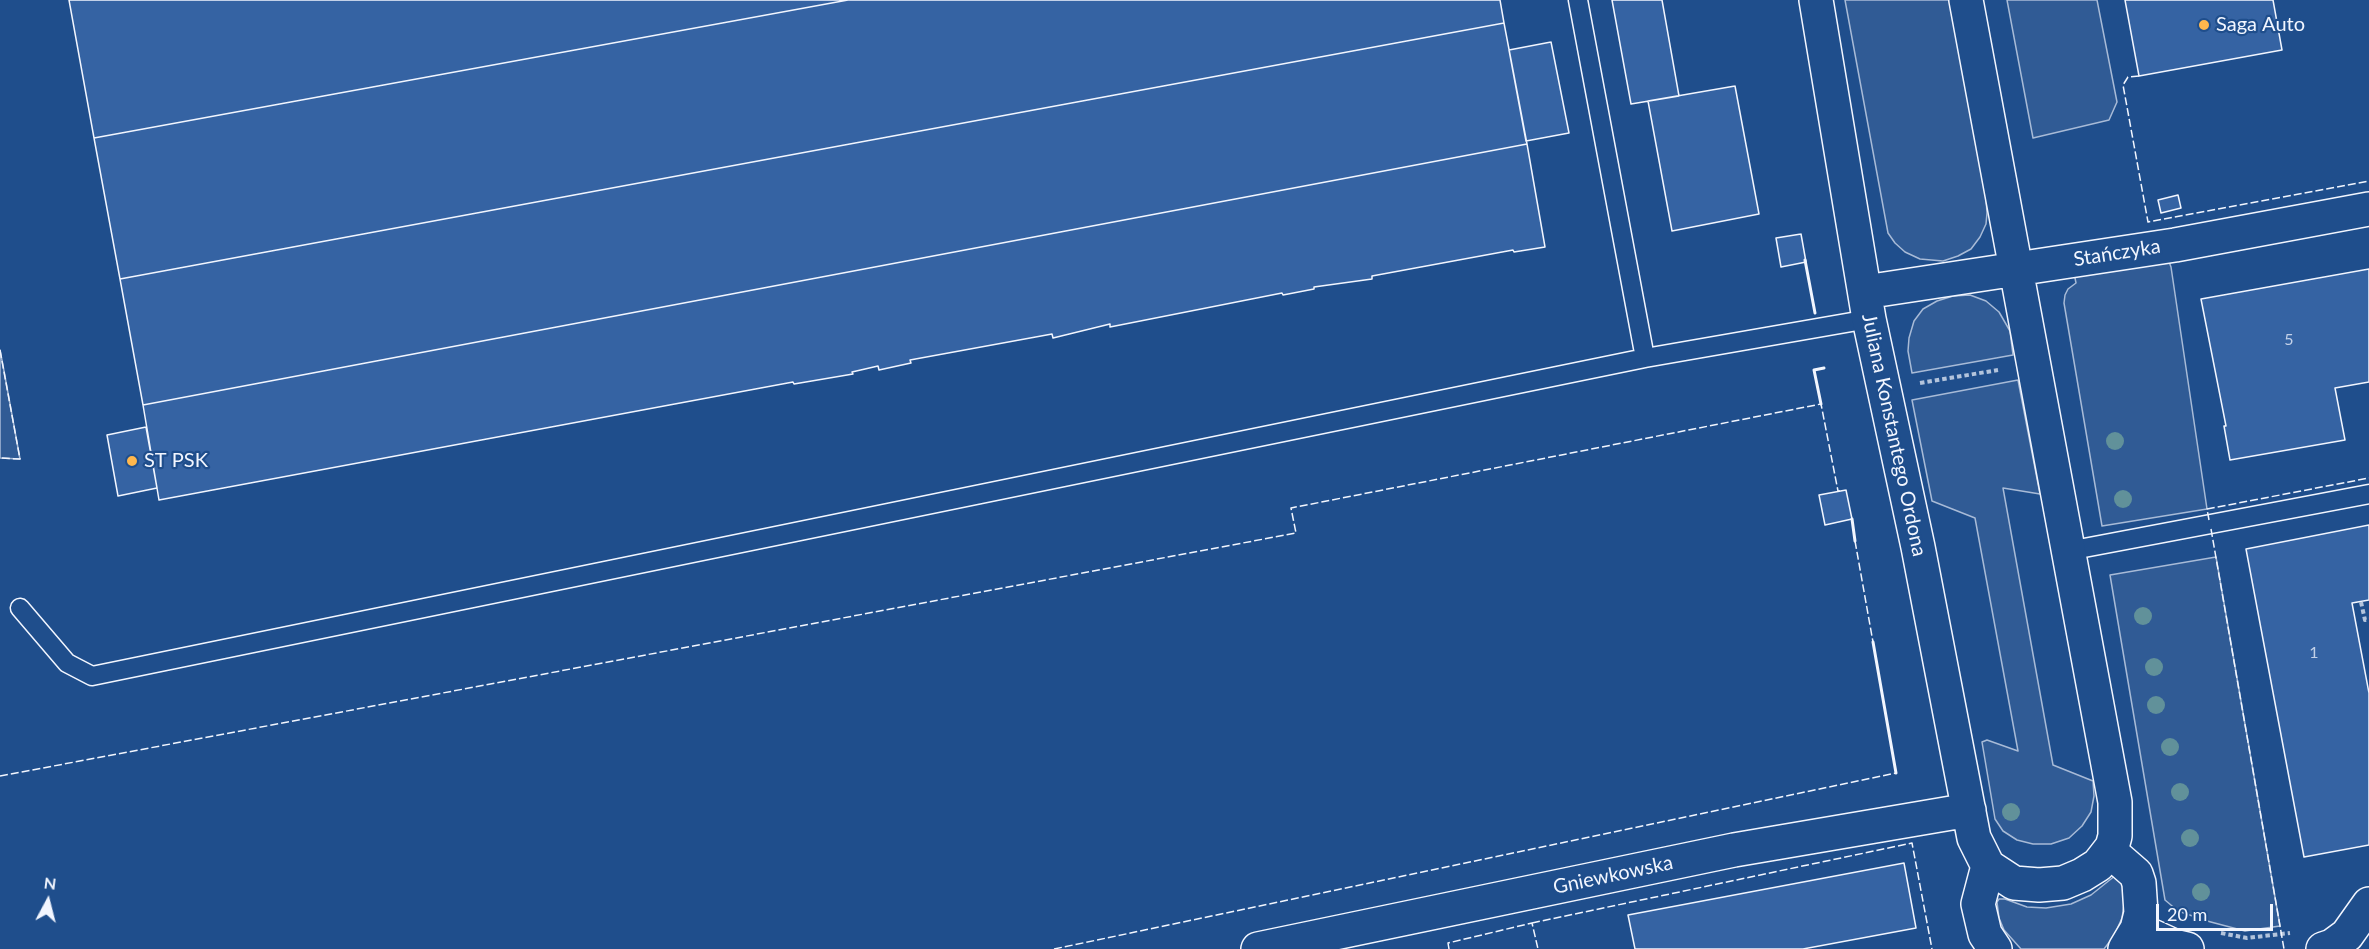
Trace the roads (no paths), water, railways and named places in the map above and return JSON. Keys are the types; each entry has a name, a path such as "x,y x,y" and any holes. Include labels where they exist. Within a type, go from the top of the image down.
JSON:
{"street":[{"name":"Juliana Konstantego Ordona","path":"1816,0 1867,305 1918,547 1974,838 1988,866"},
{"path":"1965,0 2115,802 2116,824 2113,854 2136,874 2139,883 2141,900 2131,939 2179,948"},
{"name":"Stańczyka","path":"1867,305 2015,269 2175,244 2369,209"},
{"name":"Gniewkowska","path":"1258,949 1734,849 1969,810"},
{"path":"1995,949 1984,934 1978,904 1988,866 2014,883 2039,885 2063,883 2098,865 2112,847"},
{"path":"2323,949 2332,946 2347,935 2369,904"}],"lane":[{"path":"1578,0 1645,358"},
{"path":"20,608 67,663 92,675 1645,358 1867,305"},
{"path":"2068,551 2369,494"}],"place":[{"name":"Saga Auto","path":"2204,25"},
{"name":"ST PSK","path":"132,461"}]}
